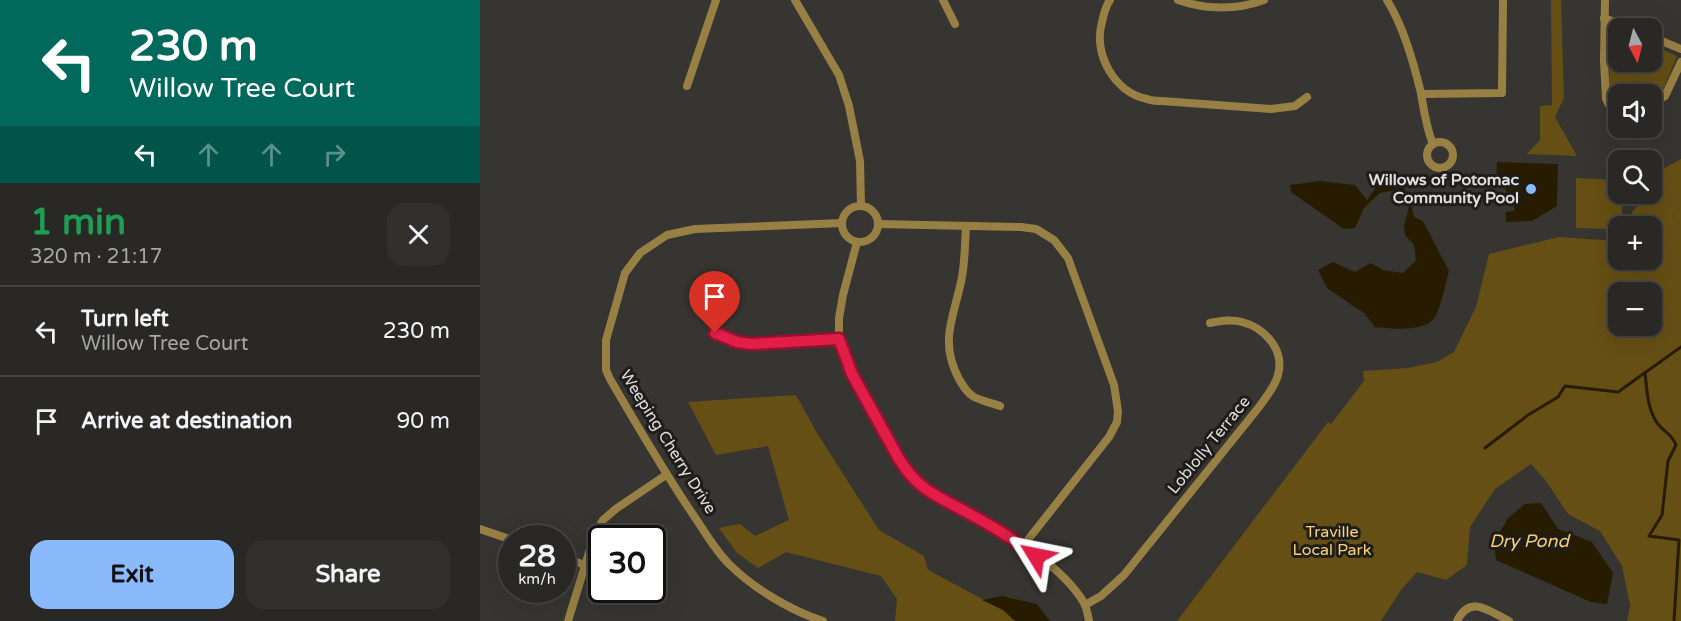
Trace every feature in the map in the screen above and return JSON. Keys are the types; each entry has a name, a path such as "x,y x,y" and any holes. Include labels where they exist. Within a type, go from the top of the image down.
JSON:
{"street":[{"path":"687,86 716,0"},
{"path":"795,0 839,75 849,106 860,161 861,206"},
{"path":"943,0 955,24"},
{"path":"1110,0 1099,32 1104,62 1118,83 1136,95 1162,101 1271,108 1295,106 1307,97"},
{"path":"1178,0 1217,7 1264,0"},
{"path":"1387,0 1403,32 1433,144"},
{"path":"1421,94 1502,93 1503,0"},
{"path":"1605,0 1606,99 1608,103"},
{"path":"1604,18 1608,20"},
{"path":"1662,42 1681,49"},
{"path":"1662,98 1681,62"},
{"path":"855,206 861,206 875,214 878,224 874,236 869,240 857,242 844,233 842,223 846,212 855,206"},
{"name":"Weeping Cherry Drive","path":"823,621 802,615 766,593 729,564 714,545 666,475 610,379 606,370 606,339 625,273 640,253 667,235 695,229 842,223"},
{"path":"878,224 1036,229 1061,247 1073,270 1114,386 1118,411 1109,437 1023,546"},
{"path":"966,226 962,278 948,335 950,352 956,374 968,393 1000,406"},
{"path":"857,242 843,295 839,318 839,339 852,374 899,459 913,478 936,497 968,512 1023,546 1063,576 1085,605 1089,621"},
{"name":"Loblolly Terrace","path":"1085,605 1101,596 1124,575 1272,389 1280,364 1273,342 1265,333 1241,322 1227,320 1209,323"},
{"path":"715,333 737,342 751,344 839,339"},
{"path":"568,621 595,533 603,520 666,475"},
{"path":"480,529 498,535"},
{"path":"576,562 585,565"},
{"path":"1457,621 1468,607 1478,606 1509,621"}],"green space":[{"path":"1551,0 1561,0 1564,98 1555,117 1577,156 1527,154 1540,140 1540,106 1552,105"},
{"path":"1662,49 1677,56 1662,92 1662,84 1609,84 1610,72 1662,72"},
{"name":"Traville Local Park","path":"1681,159 1681,621 1627,621 1630,605 1622,566 1600,531 1568,514 1546,481 1531,464 1495,489 1470,527 1467,565 1446,580 1417,572 1401,590 1381,621 1177,621 1328,422 1331,424 1364,381 1363,371 1408,368 1437,362 1454,352 1476,307 1489,254 1559,237 1608,240 1608,270 1662,270 1662,216 1632,216 1632,212 1640,204 1662,204 1662,180 1664,178 1662,169"},
{"path":"1576,178 1608,180 1608,204 1622,204 1622,216 1608,216 1608,229 1576,228"},
{"path":"796,395 817,433 879,530 924,556 928,570 1003,610 1015,621 895,621 897,599 881,576 786,552 758,568 737,553 719,528 740,524 755,536 789,520 768,446 716,455 688,402"}],"water":[{"name":"Willows of Potomac Community Pool","path":"1497,162 1558,164 1557,206 1532,221 1506,222 1506,212 1514,211 1515,193 1506,192 1505,186 1496,186"},
{"path":"1393,178 1409,194 1414,217 1423,221 1449,271 1435,317 1431,322 1398,329 1375,327 1364,313 1327,288 1318,270 1333,262 1355,272 1371,263 1383,270 1402,273 1416,261 1414,245 1405,235 1404,226 1409,206 1396,190 1380,193 1364,208 1355,228 1344,229 1291,192 1290,185 1319,181 1355,185 1367,200 1381,180"},
{"name":"Dry Pond","path":"1541,503 1558,529 1592,542 1613,573 1607,604 1591,602 1496,560 1494,542 1508,518 1525,504"},
{"path":"1002,596 1037,604 1050,621 1015,621 1003,610 982,600"}],"waterway":[{"path":"1485,448 1528,415 1558,397 1565,386 1618,392 1681,347"},
{"path":"1645,373 1648,399 1654,418 1676,445 1668,461 1662,515 1649,536 1679,540 1674,621"}],"place":[{"name":"Willows of Potomac Community Pool","path":"1531,189"}],"route":[{"path":"715,333 737,342 751,344 839,339 852,374 907,471 936,497 968,512 1036,556"}]}
